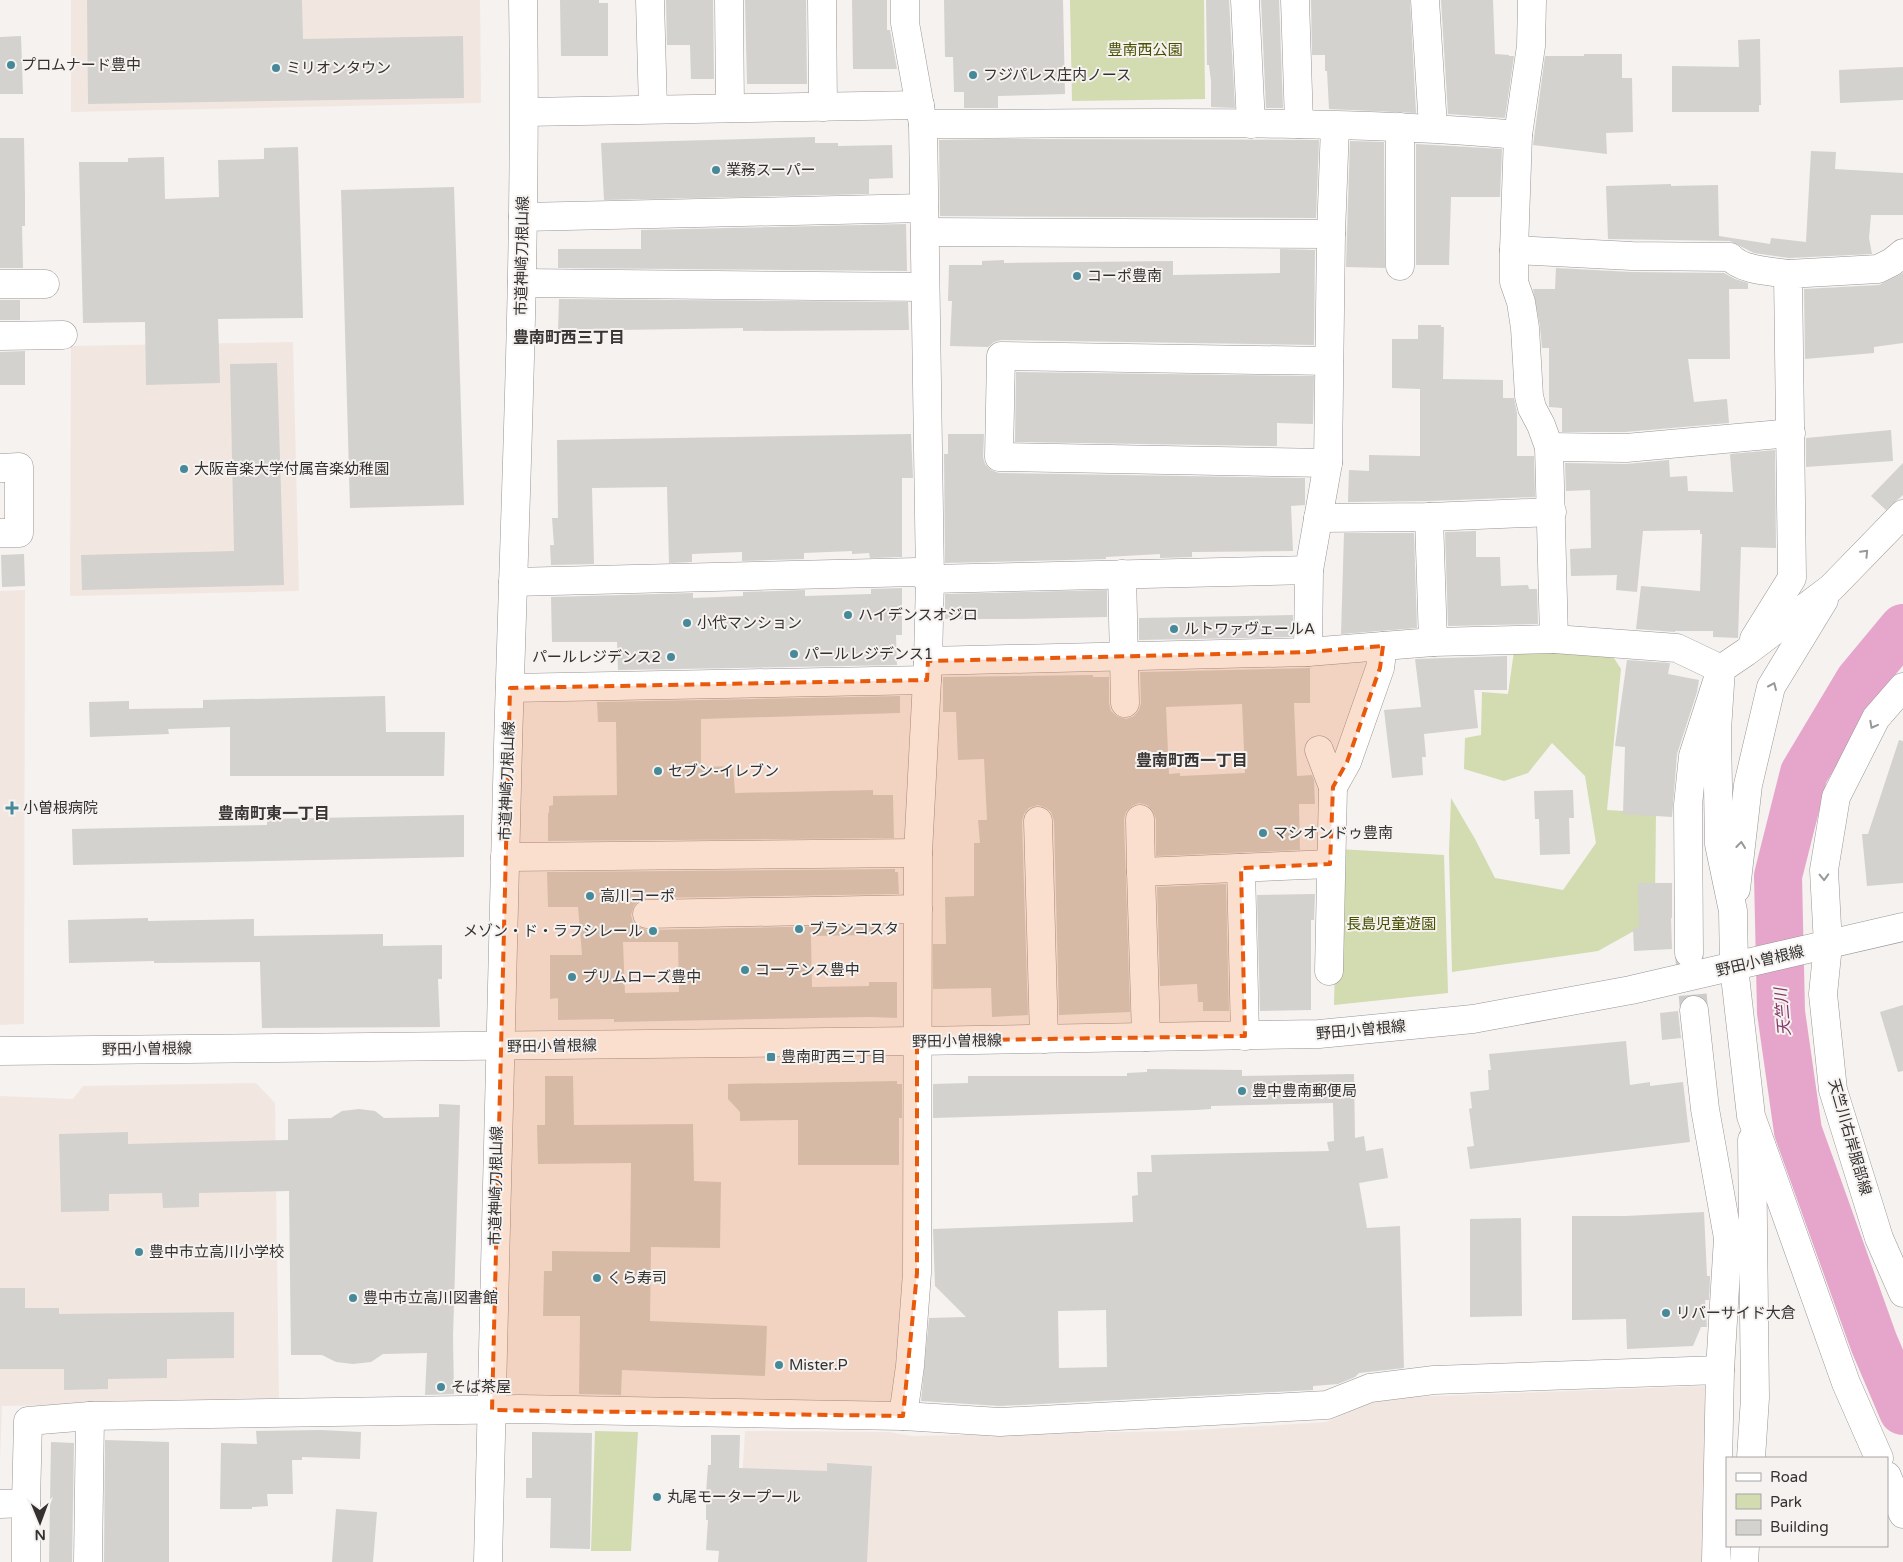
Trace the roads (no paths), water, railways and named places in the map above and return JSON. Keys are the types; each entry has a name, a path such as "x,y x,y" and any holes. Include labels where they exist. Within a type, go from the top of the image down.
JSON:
{"street":[{"name":"市道神崎刀根山線","path":"488,1562 499,1047 522,283 525,112 523,0"},
{"path":"650,0 653,109"},
{"path":"729,0 730,108"},
{"path":"822,0 823,107"},
{"path":"903,1416 910,1366 917,1273 918,853 928,671 930,579 925,220 921,114 905,23 905,0"},
{"path":"1245,0 1250,124"},
{"path":"1295,0 1299,124"},
{"path":"1425,0 1433,127"},
{"path":"1532,0 1531,46 1518,135 1514,282 1521,302 1525,328 1529,396 1532,408 1549,447 1554,640"},
{"path":"525,112 823,107 921,114 1250,124 1433,127 1518,135"},
{"path":"1308,652 1308,570 1328,463 1331,234 1335,126"},
{"path":"1400,127 1400,266"},
{"path":"523,217 925,220 1331,234"},
{"path":"1514,250 1632,256 1730,257 1735,262 1755,269 1788,274 1878,269 1892,262 1903,253"},
{"path":"1746,652 1792,578 1788,274"},
{"path":"522,283 925,287"},
{"path":"0,284 45,284"},
{"path":"0,336 63,334"},
{"path":"1328,463 999,457 1002,356 1329,361"},
{"path":"1549,447 1626,448 1791,433"},
{"path":"0,468 19,467 19,533 0,533"},
{"path":"1318,518 1429,517 1552,512"},
{"path":"1689,953 1688,806 1693,756 1721,669 1831,588 1903,514"},
{"path":"1429,517 1433,642"},
{"path":"513,582 917,572 930,579 1308,570"},
{"path":"1122,574 1125,703"},
{"path":"1733,911 1748,785 1771,687 1831,588"},
{"path":"510,688 928,671 1124,655 1308,652 1433,642 1554,640 1677,648 1721,669"},
{"path":"1333,787 1347,762 1364,715 1380,668 1383,646"},
{"path":"1721,669 1717,730 1719,844 1733,911 1741,966 1751,1116 1755,1398 1751,1457"},
{"name":"天竺川右岸服部線","path":"1903,687 1876,718 1836,797 1824,870 1819,947 1833,1090 1879,1238 1903,1293"},
{"path":"1319,750 1333,787 1329,971"},
{"path":"1140,820 1146,1037"},
{"path":"1038,821 1044,1039"},
{"path":"505,857 918,853"},
{"path":"1141,872 1330,864"},
{"path":"1241,868 1245,1036"},
{"path":"647,914 918,909"},
{"name":"野田小曽根線","path":"0,1051 917,1042 1319,1034 1473,1019 1631,990 1903,927"},
{"path":"1694,1010 1705,1109 1728,1238 1720,1370 1716,1562"},
{"path":"1751,1116 1846,1383 1879,1457"},
{"path":"26,1562 13,1503 28,1422 90,1416 519,1409 903,1416 1000,1422 1328,1405 1370,1388 1434,1380 1720,1370"},
{"path":"88,1562 90,1416"},
{"path":"1888,1478 1903,1514"},
{"path":"1744,1562 1745,1547"}],"waterway":[{"name":"天竺川","path":"1903,628 1859,681 1804,773 1778,876 1781,1012 1798,1131 1874,1343 1903,1411"}],"tunnel":[{"path":"1689,953 1694,1010"}],"place":[{"name":"プロムナード豊中","path":"11,65"},
{"name":"ミリオンタウン","path":"276,68"},
{"name":"フジパレス庄内ノース","path":"973,75"},
{"name":"業務スーパー","path":"716,170"},
{"name":"コーポ豊南","path":"1077,276"},
{"name":"大阪音楽大学付属音楽幼稚園","path":"184,469"},
{"name":"ハイデンスオジロ","path":"848,615"},
{"name":"小代マンション","path":"687,623"},
{"name":"ルトワァヴェールA","path":"1174,629"},
{"name":"パールレジデンス1","path":"794,654"},
{"name":"パールレジデンス2","path":"671,657"},
{"name":"セブン-イレブン","path":"658,771"},
{"name":"小曽根病院","path":"12,808"},
{"name":"マシオンドゥ豊南","path":"1263,833"},
{"name":"高川コーポ","path":"590,896"},
{"name":"ブランコスタ","path":"799,929"},
{"name":"メゾン・ド・ラフシレール","path":"653,931"},
{"name":"コーテンス豊中","path":"745,970"},
{"name":"プリムローズ豊中","path":"572,977"},
{"name":"豊南町西三丁目","path":"771,1057"},
{"name":"豊中豊南郵便局","path":"1242,1091"},
{"name":"豊中市立高川小学校","path":"139,1252"},
{"name":"くら寿司","path":"597,1278"},
{"name":"豊中市立高川図書館","path":"353,1298"},
{"name":"リバーサイド大倉","path":"1666,1313"},
{"name":"Mister.P","path":"779,1365"},
{"name":"そば茶屋","path":"441,1387"},
{"name":"丸尾モータープール","path":"657,1497"}],"district":[{"name":"豊南町西三丁目","path":"569,338"},
{"name":"豊南町西一丁目","path":"1192,761"},
{"name":"豊南町東一丁目","path":"274,814"}],"park label":[{"name":"豊南西公園","path":"1145,50"},
{"name":"長島児童遊園","path":"1391,924"}]}
